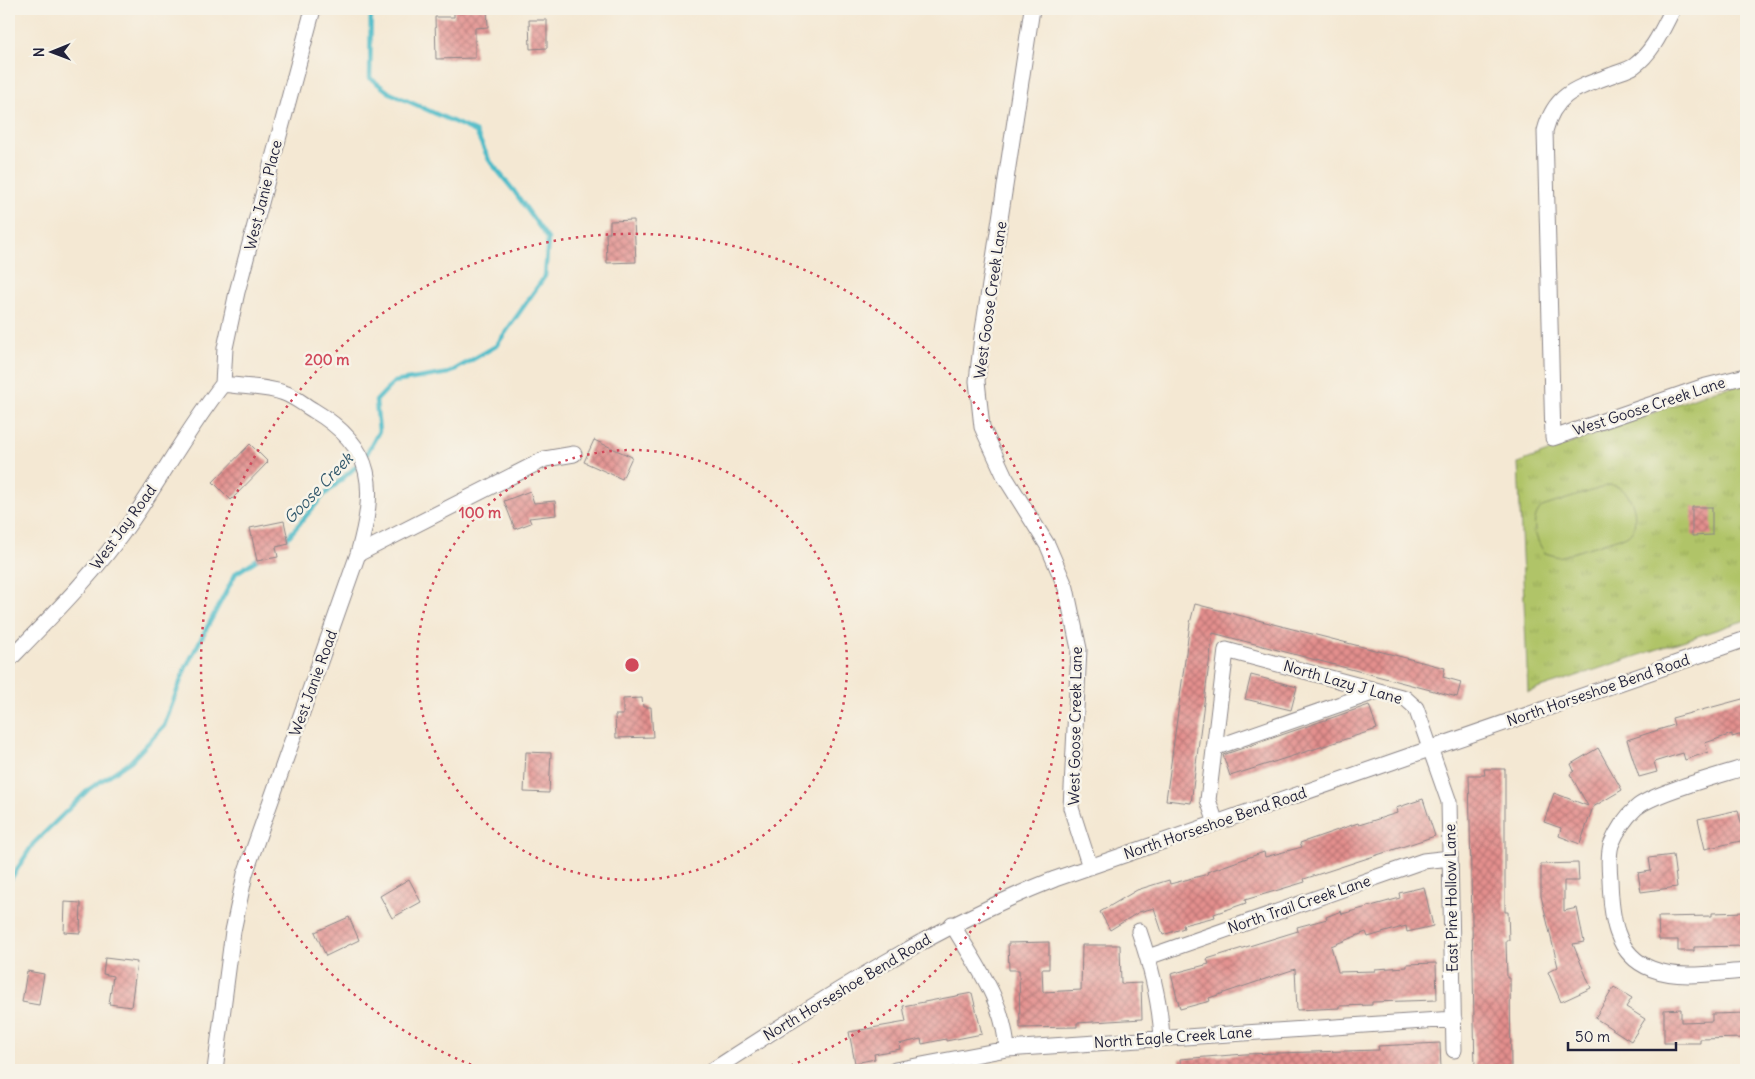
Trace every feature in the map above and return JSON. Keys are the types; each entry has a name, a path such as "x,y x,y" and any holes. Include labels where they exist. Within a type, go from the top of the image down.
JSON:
{"street":[{"name":"West Janie Place","path":"223,384 225,348 237,292 313,9"},
{"name":"West Goose Creek Lane","path":"1032,9 982,337 977,381 978,404 982,427 1005,477 1048,546 1066,588 1079,649 1071,808 1090,867"},
{"name":"West Goose Creek Lane","path":"1673,9 1656,42 1643,58 1632,67 1565,95 1553,107 1545,131 1553,438 1702,387 1746,376"},
{"name":"West Janie Road","path":"215,1070 233,931 245,874 358,554 369,515 370,486 365,464 351,440 335,423 284,393 223,384"},
{"name":"West Jay Road","path":"9,660 108,552 132,520 204,408 223,384"},
{"path":"358,554 545,458 574,454"},
{"name":"North Horseshoe Bend Road","path":"713,1070 866,972 952,924 1000,901 1090,867 1746,640"},
{"name":"North Lazy J Lane","path":"1214,748 1226,650 1406,698 1416,708 1432,748"},
{"path":"1216,823 1208,800 1214,748 1378,691"},
{"name":"East Pine Hollow Lane","path":"1432,748 1449,802 1454,1050"},
{"path":"1746,767 1654,798 1638,806 1621,823 1610,847 1612,919 1619,940 1633,957 1651,969 1673,975 1746,971"},
{"name":"North Trail Creek Lane","path":"1148,957 1423,861 1450,858"},
{"path":"952,924 997,1002 1003,1022 1007,1049"},
{"path":"1139,931 1148,957 1160,1007 1162,1038"},
{"name":"North Eagle Creek Lane","path":"895,1070 1007,1049 1454,1019"}],"green space":[{"path":"1746,384 1746,620 1528,692 1518,463 1715,390"},
{"path":"1610,485 1623,490 1632,502 1635,518 1632,532 1626,536 1559,557 1545,553 1538,542 1535,529 1536,517 1542,507"}],"building":[{"path":"454,9 487,9 488,27 475,28 475,58 436,59 435,17 454,17"},
{"path":"529,20 547,20 547,48 530,49"},
{"path":"634,220 636,262 607,263 606,233 610,233 610,221"},
{"path":"594,440 632,457 622,479 584,462"},
{"path":"250,444 268,462 231,500 213,482"},
{"path":"530,491 534,503 555,501 556,515 529,518 531,523 515,529 504,501"},
{"path":"1692,507 1712,507 1712,535 1692,536"},
{"path":"284,521 289,544 276,547 278,557 257,561 250,528"},
{"path":"1195,604 1445,668 1443,677 1461,682 1457,697 1213,633 1191,803 1166,800 1190,623"},
{"path":"1251,675 1297,687 1291,710 1245,699"},
{"path":"642,698 643,707 651,707 653,737 616,738 615,715 623,715 623,699"},
{"path":"1746,698 1746,733 1732,737 1732,734 1705,743 1708,752 1685,760 1683,753 1654,762 1657,772 1639,777 1627,740 1674,725 1672,718"},
{"path":"1369,705 1377,729 1230,776 1223,755"},
{"path":"1598,748 1622,790 1593,807 1580,844 1559,836 1561,828 1544,822 1554,793 1588,806 1570,774 1574,771 1571,764"},
{"path":"526,752 551,753 549,793 524,792"},
{"path":"1484,769 1505,769 1505,912 1508,912 1509,940 1506,940 1507,978 1510,978 1511,1070 1475,1070 1469,775 1485,775"},
{"path":"1423,799 1435,836 1304,879 1305,882 1245,900 1246,903 1214,914 1215,917 1183,925 1184,928 1163,935 1154,908 1139,912 1110,930 1100,912 1137,890 1169,880 1170,884 1208,874 1207,872 1264,852 1265,857 1302,847 1300,843 1358,823 1359,825 1397,813 1396,808"},
{"path":"1738,810 1745,840 1705,849 1698,819"},
{"path":"1673,855 1677,887 1641,892 1638,873 1651,871 1649,858"},
{"path":"1578,863 1579,881 1564,881 1564,911 1577,908 1584,942 1573,944 1591,988 1561,1002 1548,972 1558,967 1541,896 1541,864"},
{"path":"409,879 421,902 392,918 380,896"},
{"path":"1424,887 1433,926 1407,932 1406,926 1368,937 1366,932 1331,946 1338,972 1375,971 1375,969 1407,967 1407,964 1436,963 1437,1000 1372,1002 1372,1005 1297,1010 1295,969 1209,998 1210,1001 1180,1009 1171,974 1209,964 1207,959 1298,931 1297,927 1327,919 1326,917 1341,911 1342,914 1400,898 1399,893"},
{"path":"65,902 81,903 80,933 64,932"},
{"path":"1746,912 1746,946 1694,947 1694,951 1678,951 1678,940 1659,940 1658,917 1712,916 1712,913"},
{"path":"349,917 359,940 326,956 315,932"},
{"path":"1049,942 1049,969 1042,969 1043,992 1081,990 1082,945 1120,945 1121,984 1141,983 1142,1019 1077,1023 1077,1027 1020,1028 1019,970 1009,970 1008,943"},
{"path":"105,958 137,962 131,1007 109,1004 113,976 103,974"},
{"path":"27,971 44,974 39,1005 22,1002"},
{"path":"1614,987 1632,998 1626,1007 1645,1019 1631,1041 1595,1018"},
{"path":"972,993 982,1034 922,1044 921,1039 899,1044 900,1049 874,1054 875,1059 855,1063 849,1032 906,1022 903,1006"},
{"path":"1681,1009 1681,1022 1712,1021 1712,1014 1746,1013 1746,1038 1700,1039 1700,1043 1664,1043 1664,1010"},
{"path":"1440,1043 1441,1070 1181,1070 1180,1059 1245,1054 1379,1050 1378,1046"}],"waterway":[{"name":"Goose Creek","path":"365,457 379,431 376,401 394,382 449,373 496,346 545,276 548,239 489,160 476,132 390,93 370,78 371,9"},
{"name":"Goose Creek","path":"284,542 323,496 360,463"},
{"name":"Goose Creek","path":"9,882 33,844 89,789 131,761 164,726 185,669 236,573 261,557"}]}
